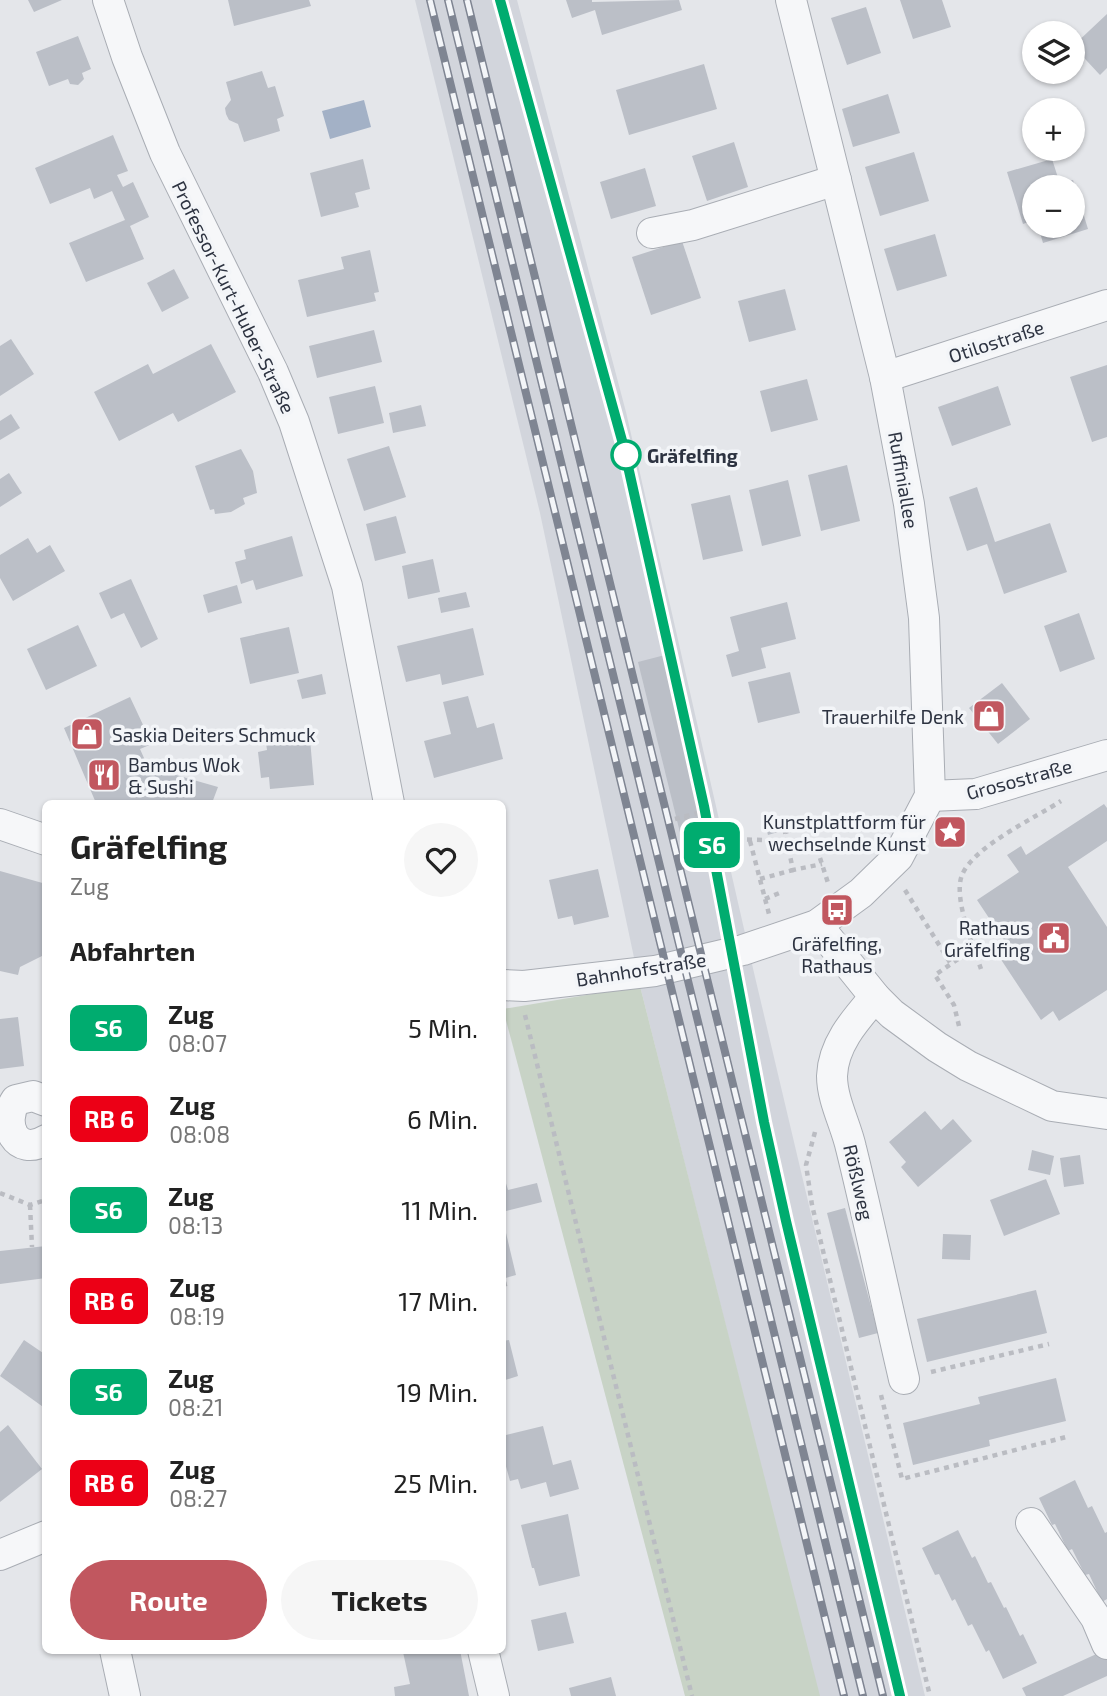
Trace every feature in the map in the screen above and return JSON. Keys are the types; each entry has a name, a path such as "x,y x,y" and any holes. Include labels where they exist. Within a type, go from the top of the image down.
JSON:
{"street":[{"name":"Professor-Kurt-Huber-Straße","path":"108,0 165,153 273,372 294,422 347,586 389,800"},
{"name":"Ruffiniallee","path":"791,0 885,377 909,503 924,618 930,796 898,857 861,893 817,926"},
{"path":"652,233 693,225 836,180"},
{"name":"Otilostraße","path":"885,377 1107,305"},
{"name":"Grosostraße","path":"930,796 976,794 1107,755"},
{"path":"0,824 42,838"},
{"path":"817,926 875,997 892,1014 937,1047 968,1066 1052,1106 1107,1114"},
{"name":"Bahnhofstraße","path":"506,985 524,986 655,971 743,950 817,926"},
{"name":"Rößlweg","path":"875,997 849,1028 836,1057 832,1074 834,1090 851,1145 904,1379"},
{"path":"42,1099 24,1096 5,1103 5,1122 12,1138 27,1145 42,1142"},
{"path":"1031,1522 1096,1618 1107,1644"},
{"path":"0,1555 42,1538"},
{"path":"116,1654 125,1696"},
{"path":"485,1654 494,1696"}],"path":[{"path":"981,969 961,907 961,876 976,854 1061,801"},
{"path":"675,819 701,812"},
{"path":"686,816 691,840"},
{"path":"788,831 785,832 793,870"},
{"path":"727,838 766,840"},
{"path":"750,841 771,922"},
{"path":"684,853 706,845"},
{"path":"694,850 698,870"},
{"path":"760,879 822,864"},
{"path":"889,866 951,964"},
{"path":"765,899 782,892"},
{"path":"944,989 935,975 974,948"},
{"path":"524,1015 692,1696"},
{"path":"813,1139 806,1166 812,1205 930,1696"},
{"path":"0,1193 30,1205 42,1200"},
{"path":"30,1205 32,1247"},
{"path":"506,1284 510,1283"},
{"path":"1049,1344 878,1385 902,1479 1070,1436"}],"shaded area":[{"path":"415,0 517,0 626,412 755,977 925,1696 819,1696 640,986 540,513"},
{"path":"640,986 820,1696 685,1696 506,1020 506,1008"}],"water":[{"path":"364,100 371,127 330,139 322,111"}],"building":[{"path":"28,0 62,0 34,12"},
{"path":"228,0 309,0 311,6 234,26"},
{"path":"566,0 679,0 682,10 602,35 595,10 572,18"},
{"path":"900,0 942,0 951,27 913,39"},
{"path":"866,7 881,53 847,65 831,18"},
{"path":"1107,14 1107,68 1100,75 1085,59 1085,35"},
{"path":"78,36 91,69 82,73 84,79 78,85 70,84 68,79 49,86 36,52"},
{"path":"704,64 717,109 629,135 616,90"},
{"path":"262,71 268,88 275,86 284,116 277,119 280,131 244,142 238,124 229,120 226,114 225,108 231,100 226,82"},
{"path":"888,94 900,133 853,147 842,109"},
{"path":"113,135 128,171 117,175 123,187 133,182 149,217 130,226 144,259 86,282 69,243 125,220 112,191 94,199 90,188 50,204 35,168"},
{"path":"734,142 748,187 707,201 692,156"},
{"path":"914,152 929,201 880,216 865,167"},
{"path":"363,159 370,189 355,193 359,207 321,217 310,173"},
{"path":"1053,161 1057,175 1022,175 1022,221 1007,172"},
{"path":"645,168 656,206 611,219 600,182"},
{"path":"935,234 947,276 897,291 884,249"},
{"path":"1042,238 1059,238 1043,243"},
{"path":"682,241 701,298 651,315 632,257"},
{"path":"370,250 379,292 374,293 376,301 307,317 298,280 344,269 341,257"},
{"path":"174,269 189,298 162,312 147,283"},
{"path":"785,289 796,330 749,342 738,301"},
{"path":"374,330 382,362 317,378 309,346"},
{"path":"11,339 34,374 0,396 0,346"},
{"path":"211,344 236,392 178,422 173,413 119,441 94,392 148,364 153,374"},
{"path":"1107,365 1107,437 1092,442 1070,377"},
{"path":"807,379 818,420 771,432 760,391"},
{"path":"375,386 384,423 338,434 329,397"},
{"path":"998,386 1011,425 952,446 938,407"},
{"path":"421,405 426,426 393,433 389,413"},
{"path":"11,414 20,428 0,440 0,421"},
{"path":"389,446 406,497 364,511 347,459"},
{"path":"241,449 253,471 257,493 243,498 245,504 231,512 215,514 214,509 210,510 195,466"},
{"path":"847,465 860,521 821,531 808,475"},
{"path":"9,473 22,493 0,507 0,479"},
{"path":"788,480 801,536 762,546 749,490"},
{"path":"977,487 995,542 1050,523 1067,572 1004,594 987,544 967,551 949,497"},
{"path":"730,495 743,551 703,560 691,504"},
{"path":"396,516 406,553 375,561 366,524"},
{"path":"292,536 303,576 256,590 253,580 241,584 235,562 246,559 244,550"},
{"path":"28,538 37,553 50,545 65,571 13,601 0,578 0,555"},
{"path":"433,559 440,592 408,599 402,566"},
{"path":"131,579 158,639 141,648 124,613 111,619 99,593"},
{"path":"237,585 242,603 208,613 203,595"},
{"path":"466,592 470,607 441,613 438,598"},
{"path":"787,602 796,639 761,648 766,668 732,677 726,655 739,651 730,617"},
{"path":"1079,613 1095,659 1060,672 1044,626"},
{"path":"78,625 97,666 46,690 27,649"},
{"path":"289,627 299,673 250,684 240,638"},
{"path":"473,628 484,675 442,685 440,674 406,682 397,646"},
{"path":"665,655 709,860 688,865 638,662"},
{"path":"790,672 800,713 758,723 748,682"},
{"path":"322,674 326,694 302,699 297,680"},
{"path":"1002,683 1030,719 998,744 969,708"},
{"path":"468,696 477,728 494,723 503,759 434,778 424,741 451,734 443,702"},
{"path":"130,697 152,744 140,749 148,767 218,787 213,800 95,800 64,728"},
{"path":"310,739 314,785 270,789 269,777 261,778 258,752 267,750 266,743"},
{"name":"Rathaus Gräfelfing","path":"1104,804 1107,808 1107,841 1068,867 1107,927 1107,990 1059,1021 1053,1011 1041,1020 998,955 1009,948 977,900 1019,872 1007,855 1021,846 1026,855"},
{"path":"774,818 778,832 768,835 764,821"},
{"path":"598,869 609,917 574,925 572,916 558,919 549,880"},
{"path":"0,871 42,883 42,956 20,967 18,975 0,971"},
{"path":"18,1017 24,1066 0,1069 0,1019"},
{"path":"925,1111 941,1130 953,1119 972,1141 918,1187 901,1167 906,1162 889,1142"},
{"path":"1032,1150 1054,1156 1050,1175 1028,1170"},
{"path":"1080,1155 1084,1184 1064,1187 1060,1158"},
{"path":"1046,1179 1060,1214 1004,1236 990,1200"},
{"path":"506,1183 508,1190 537,1183 542,1202 506,1211"},
{"path":"845,1208 878,1333 859,1338 827,1213"},
{"path":"506,1233 516,1275 506,1278"},
{"path":"943,1234 971,1235 970,1260 942,1259"},
{"path":"42,1246 42,1279 0,1284 0,1251"},
{"path":"1036,1290 1047,1333 927,1362 917,1319"},
{"path":"24,1340 42,1352 42,1406 0,1376"},
{"path":"506,1340 509,1340 518,1376 506,1380"},
{"path":"1056,1378 1066,1421 989,1440 990,1446 913,1465 903,1423 980,1404 978,1397"},
{"path":"8,1425 42,1469 0,1502 0,1432"},
{"path":"543,1426 553,1465 571,1460 579,1489 550,1497 546,1482 521,1489 518,1479 510,1481 506,1466 506,1435"},
{"path":"1075,1480 1088,1508 1092,1506 1105,1533 1107,1532 1107,1599 1102,1602 1089,1574 1085,1575 1072,1549 1068,1551 1039,1498"},
{"path":"568,1514 580,1576 539,1586 521,1525"},
{"path":"958,1530 972,1558 975,1556 988,1583 991,1582 1004,1608 1006,1607 1020,1636 1023,1634 1037,1663 1003,1679 989,1650 986,1652 972,1624 968,1626 939,1574 935,1575 922,1548"},
{"path":"566,1612 574,1643 538,1651 531,1620"},
{"path":"1103,1651 1107,1659 1107,1676 1063,1696 1026,1696 1022,1688"},
{"path":"403,1654 461,1654 469,1696 395,1696 394,1687 410,1684"},
{"path":"611,1677 616,1696 571,1696 569,1688"}],"railway":[{"path":"430,0 844,1696"},
{"path":"448,0 863,1696"},
{"path":"467,0 883,1696"},
{"path":"500,0 623,445 704,806 764,1122 791,1245 900,1696"}],"train":[{"name":"S6","path":"500,0 623,444 704,806 764,1122 900,1696"}],"place":[{"name":"Gräfelfing","path":"626,455"},
{"name":"Trauerhilfe Denk","path":"989,716"},
{"name":"Saskia Deiters Schmuck","path":"87,734"},
{"name":"Bambus Wok & Sushi","path":"104,775"},
{"name":"Kunstplattform für wechselnde Kunst","path":"950,832"},
{"name":"Gräfelfing, Rathaus","path":"837,910"},
{"name":"Rathaus Gräfelfing","path":"1054,938"}]}
